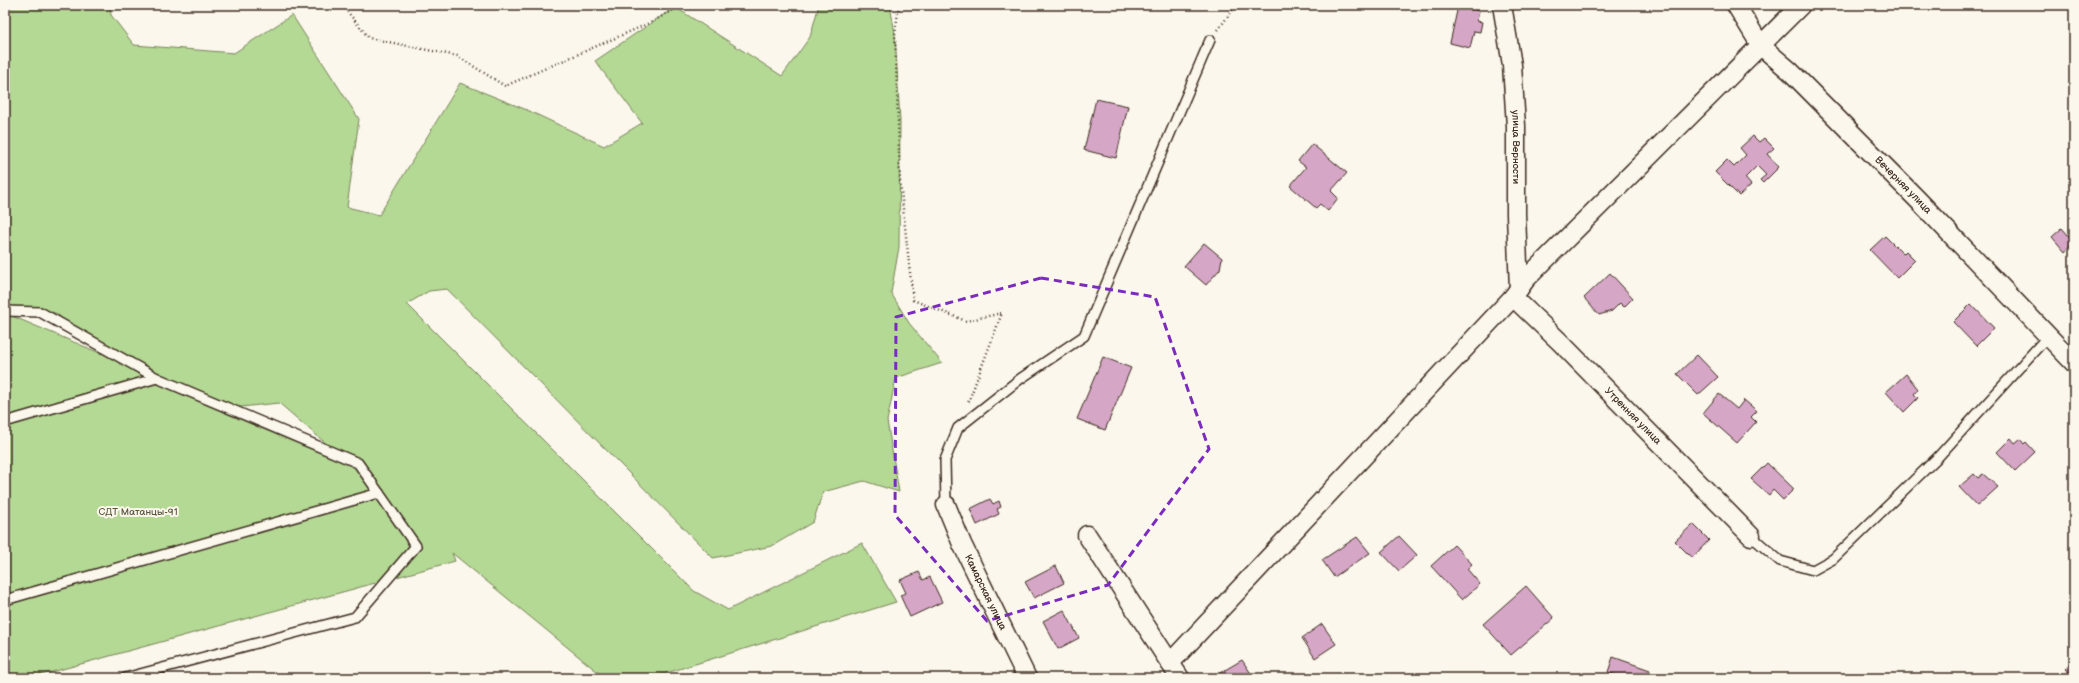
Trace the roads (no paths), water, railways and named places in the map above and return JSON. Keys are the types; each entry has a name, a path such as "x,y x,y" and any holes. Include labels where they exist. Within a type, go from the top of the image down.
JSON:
{"street":[{"name":"улица Верности","path":"1502,5 1512,65 1514,88 1516,293"},
{"name":"Вечерняя улица","path":"1736,5 1762,46 1790,71 1917,199 2074,363"},
{"path":"1087,535 1175,671 1516,293 1526,280 1762,46 1801,5"},
{"name":"Утренняя улица","path":"1516,293 1559,341 1751,536"},
{"name":"Камарская улица","path":"946,505 962,544 1027,678"}],"lane":[{"path":"946,505 945,460 958,428 1020,380 1084,336 1210,40"},
{"path":"5,311 40,312 158,378 358,463 416,546 355,617 125,678"},
{"path":"1751,536 1780,561 1813,570 1833,559 1938,457 2048,336"},
{"path":"5,422 158,378"},
{"path":"5,600 379,493"}],"park label":[{"name":"СДТ Матанцы-91","path":"138,512"}]}
